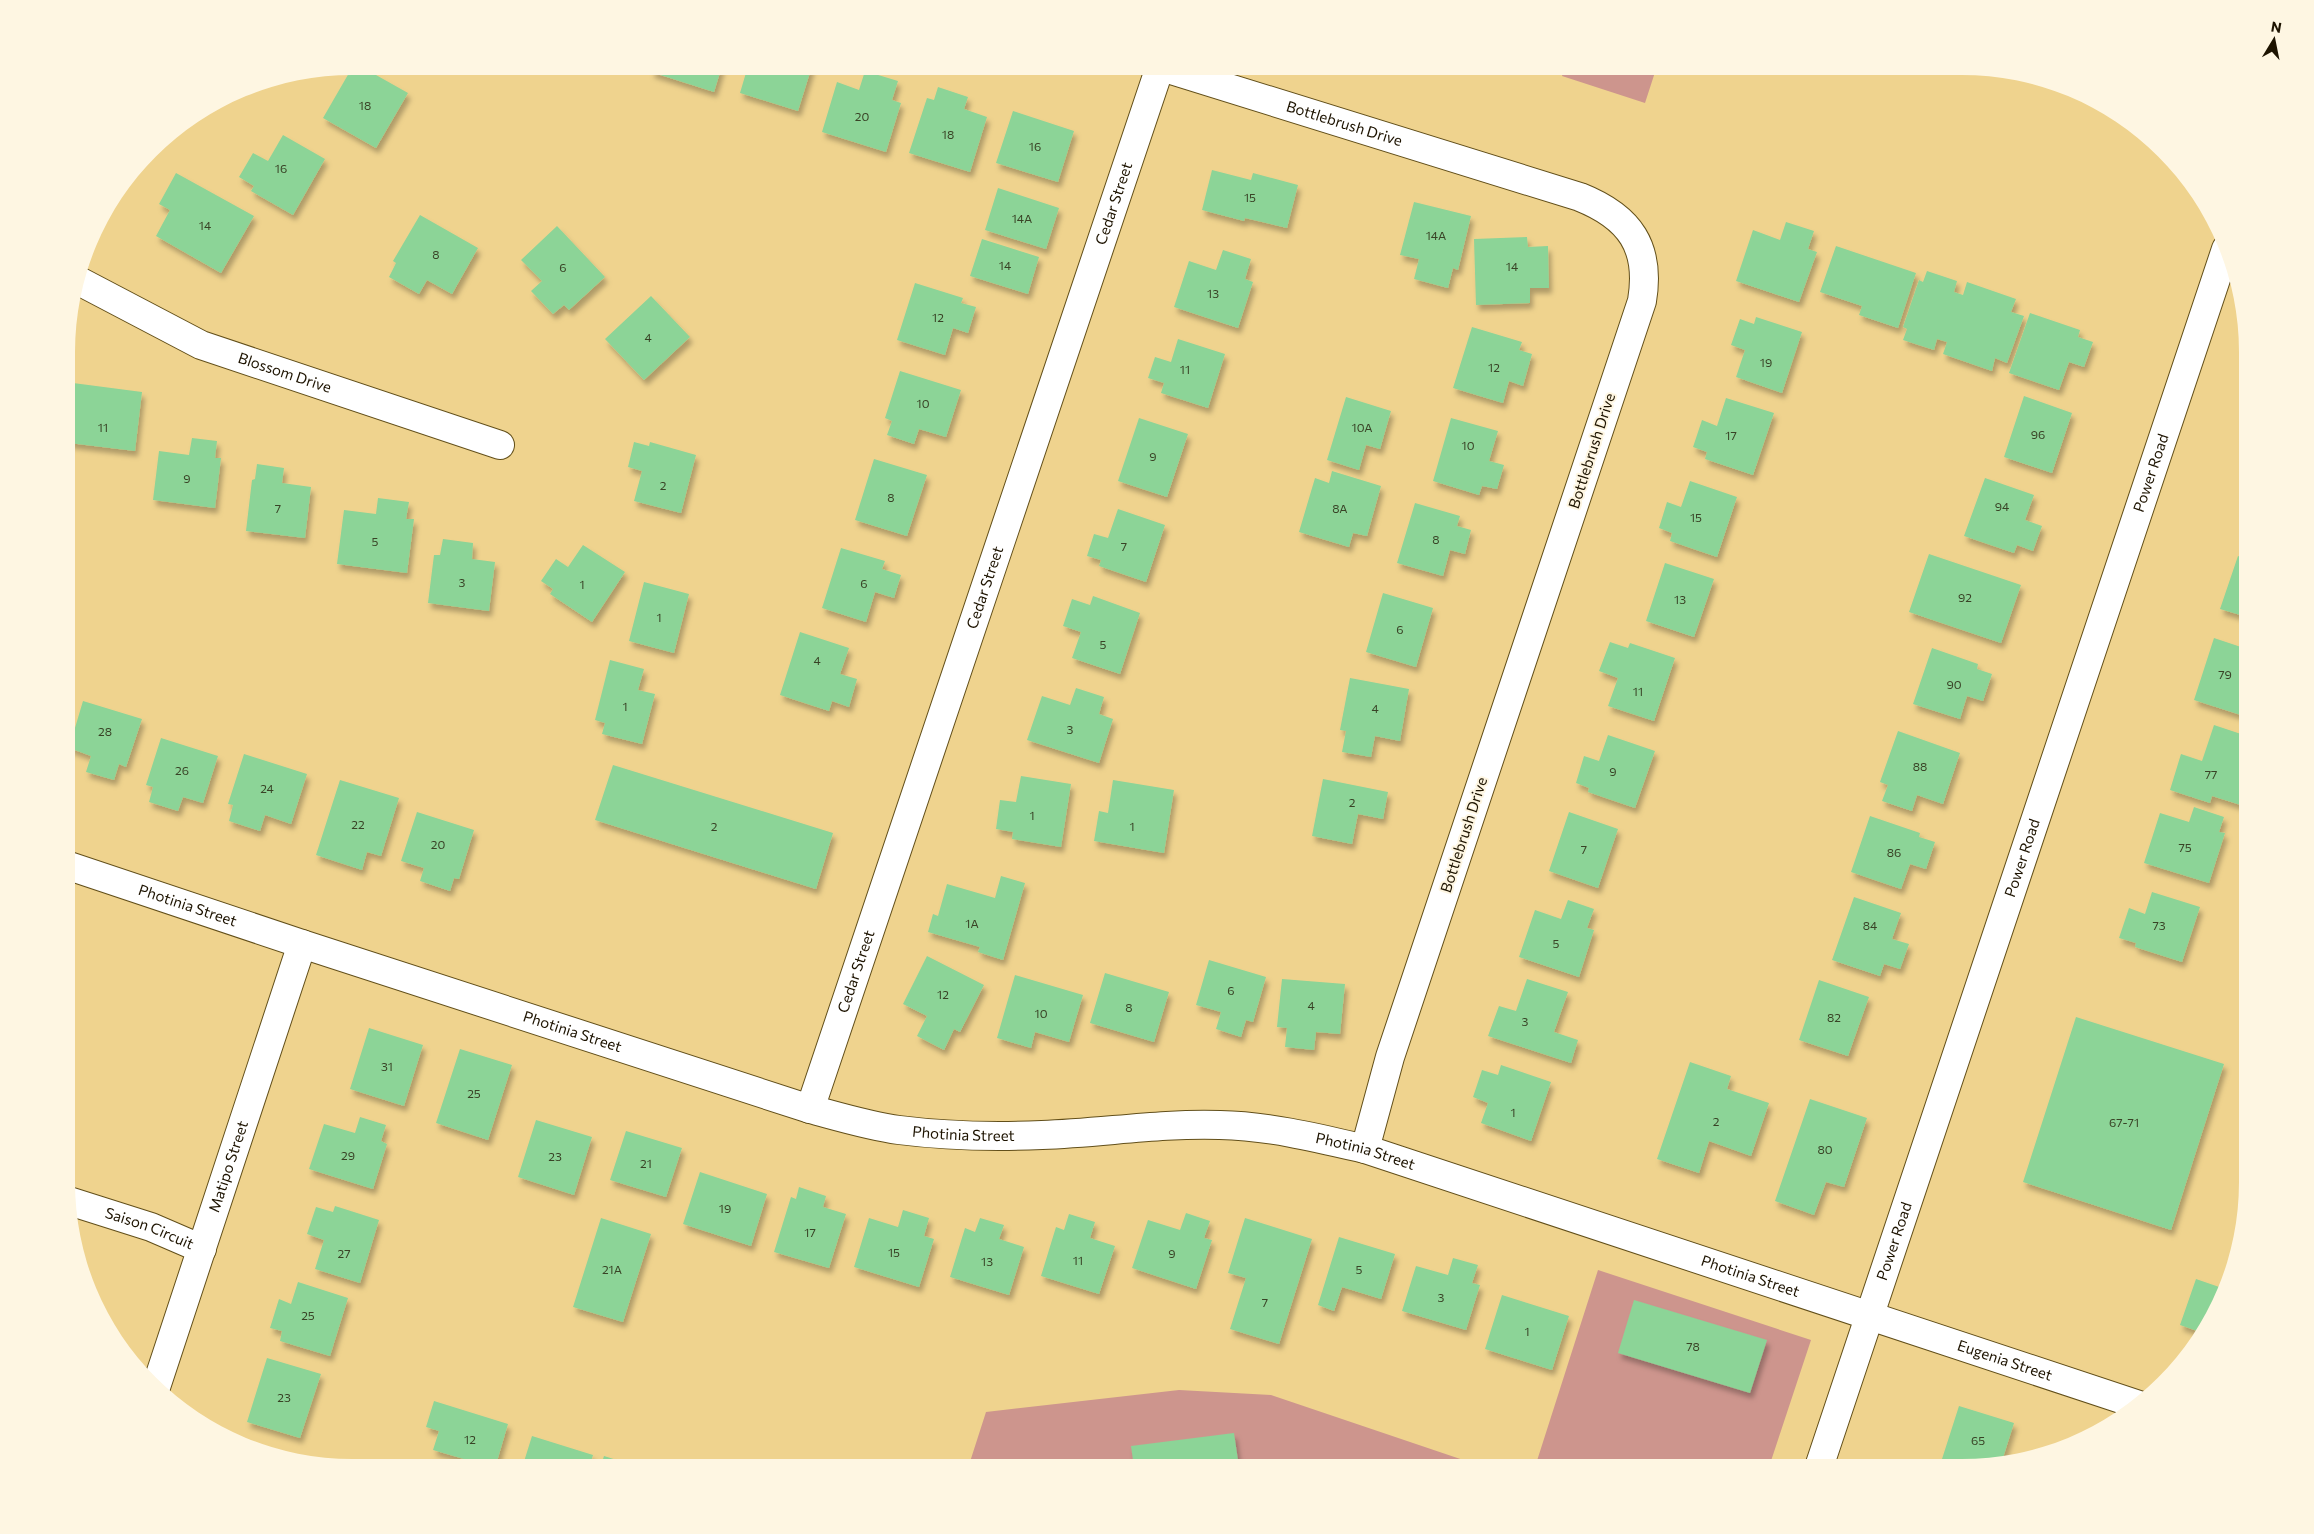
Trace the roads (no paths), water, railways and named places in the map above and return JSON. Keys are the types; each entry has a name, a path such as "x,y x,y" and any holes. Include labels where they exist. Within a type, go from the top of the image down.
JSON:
{"street":[{"name":"Cedar Street","path":"810,1109 1156,75"},
{"name":"Bottlebrush Drive","path":"1188,75 1601,205 1616,216 1629,232 1641,249 1645,265 1642,301 1390,1056 1365,1149"},
{"name":"Power Road","path":"1822,1459 2223,259"},
{"name":"Blossom Drive","path":"83,283 201,345 500,445"},
{"name":"Photinia Street","path":"75,868 810,1109 897,1130 945,1135 1044,1135 1180,1125 1222,1125 1305,1136 1365,1149 1869,1317"},
{"name":"Matipo Street","path":"158,1380 302,944"},
{"name":"Saison Circuit","path":"76,1203 151,1227 202,1249"},
{"name":"Eugenia Street","path":"1869,1317 2131,1402"}]}
